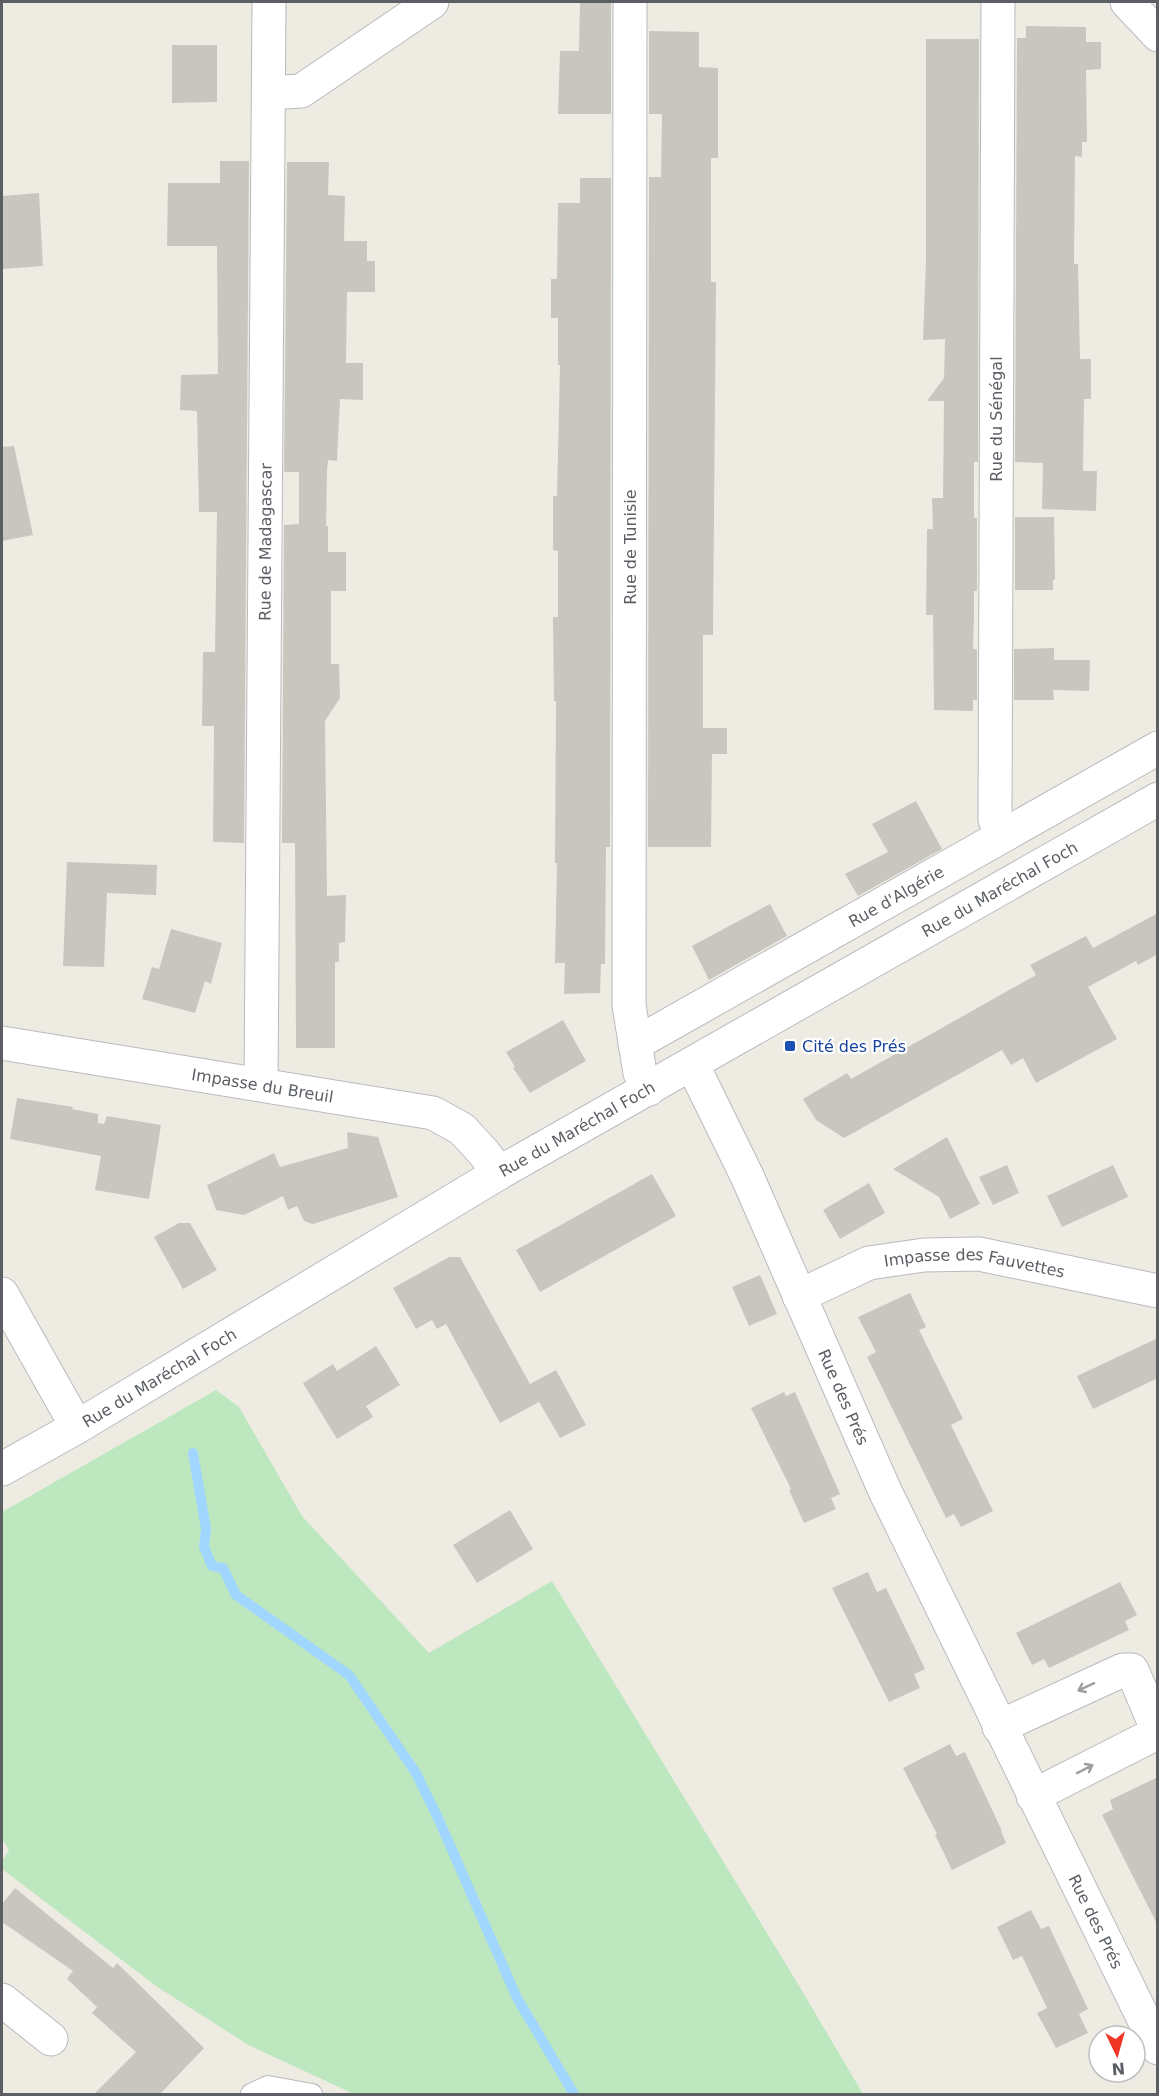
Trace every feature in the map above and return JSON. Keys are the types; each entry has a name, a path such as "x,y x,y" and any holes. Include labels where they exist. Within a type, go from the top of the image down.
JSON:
{"street":[{"name":"Rue de Madagascar","path":"261,1084 269,2"},
{"path":"269,93 302,91 432,2"},
{"name":"Rue de Tunisie","path":"630,2 629,1005 640,1073 649,1089"},
{"name":"Rue du Sénégal","path":"998,2 995,820 1004,835"},
{"path":"1127,2 1158,35"},
{"name":"Rue d'Algérie","path":"635,1044 1158,748"},
{"name":"Rue du Maréchal Foch","path":"2,1469 77,1427 499,1173 1158,799"},
{"name":"Impasse du Breuil","path":"2,1044 432,1113 462,1129 499,1173"},
{"name":"Rue des Prés","path":"692,1064 747,1176 885,1491 1033,1796 1150,2014 1158,2048"},
{"name":"Impasse des Fauvettes","path":"799,1296 869,1263 924,1255 979,1254 1158,1291"},
{"path":"2,1294 77,1427"},
{"path":"999,1727 1123,1670 1132,1670 1155,1724 1154,1733 1033,1796"},
{"path":"2,2000 51,2038"}],"lane":[{"path":"251,2094 268,2086 312,2094"}],"green space":[{"path":"216,1390 239,1407 302,1516 429,1653 552,1581 863,2094 354,2094 250,2046 156,1986 2,1869 2,1861 9,1850 2,1839 2,1512"}],"building":[{"path":"580,2 611,2 611,114 558,114 560,51 579,51"},
{"path":"1026,26 1086,27 1086,42 1101,42 1101,69 1086,70 1087,142 1082,142 1082,157 1075,156 1074,264 1078,264 1080,359 1091,359 1091,399 1084,399 1083,471 1097,471 1096,511 1042,509 1043,463 1015,462 1017,38 1026,38"},
{"path":"649,31 699,32 699,67 718,68 718,158 711,158 711,282 716,282 713,635 703,635 703,728 727,728 727,754 712,754 711,847 648,847 649,177 661,177 662,114 649,114"},
{"path":"926,39 979,39 978,462 974,462 977,591 974,591 973,649 977,649 977,700 973,700 973,711 934,710 933,615 926,615 927,529 933,529 932,498 943,498 944,401 927,401 944,378 945,339 923,340 926,260"},
{"path":"172,45 217,45 217,102 172,103"},
{"path":"220,161 249,161 244,843 213,842 214,726 202,726 203,652 215,652 217,512 199,512 197,411 180,410 181,375 218,374 217,246 167,246 168,183 220,183"},
{"path":"287,162 329,162 328,195 345,196 344,241 367,241 367,261 375,261 375,292 347,292 346,363 363,363 363,400 340,399 337,461 328,460 327,471 328,552 346,552 346,591 331,591 331,664 339,664 340,698 325,721 327,896 346,895 345,942 339,943 339,962 335,962 335,1048 296,1048 295,843 282,843 284,525 299,524 299,472 284,472"},
{"path":"580,178 611,178 610,847 606,847 605,964 601,964 600,993 564,994 565,963 555,963 557,863 555,863 556,701 554,701 553,617 558,617 558,551 553,550 553,496 557,496 560,365 558,365 558,318 551,318 551,279 557,279 558,203 580,203"},
{"path":"39,193 43,266 2,269 2,196"},
{"path":"14,446 33,535 2,541 2,447"},
{"path":"1015,517 1054,517 1055,579 1053,590 1015,590"},
{"path":"1054,648 1054,660 1090,660 1089,691 1053,690 1054,700 1014,700 1014,649"},
{"path":"916,801 942,849 858,896 845,874 888,852 872,824"},
{"path":"67,862 157,865 156,895 107,893 104,967 63,966"},
{"path":"770,904 787,936 709,980 692,946"},
{"path":"1158,913 1158,954 1138,965 1136,961 1088,987 1117,1039 1036,1083 1023,1058 1011,1065 1002,1050 844,1138 816,1120 803,1099 847,1073 851,1079 1036,975 1030,965 1086,936 1093,948"},
{"path":"171,929 222,943 211,984 205,981 195,1013 142,999 152,967 159,969"},
{"path":"563,1020 586,1061 530,1093 513,1068 515,1067 506,1052"},
{"path":"17,1098 73,1107 72,1109 98,1114 98,1123 104,1124 107,1116 161,1125 149,1199 95,1190 101,1156 10,1139"},
{"path":"347,1132 378,1137 398,1197 313,1224 304,1221 297,1206 288,1210 283,1196 244,1215 216,1210 207,1185 274,1153 280,1167 348,1148"},
{"path":"947,1137 980,1204 950,1219 939,1197 893,1169"},
{"path":"1007,1165 1019,1193 993,1205 979,1177"},
{"path":"1113,1165 1128,1197 1062,1227 1047,1196"},
{"path":"652,1174 676,1216 540,1292 516,1250"},
{"path":"869,1183 885,1213 840,1239 823,1210"},
{"path":"179,1223 190,1223 217,1270 183,1289 154,1237"},
{"path":"449,1257 460,1257 530,1384 556,1370 586,1425 560,1438 538,1400 539,1402 500,1423 446,1324 437,1329 432,1320 416,1329 393,1288"},
{"path":"760,1275 777,1314 749,1326 732,1287"},
{"path":"910,1293 926,1327 919,1330 963,1419 951,1425 993,1511 961,1527 954,1514 946,1518 867,1357 876,1352 858,1317"},
{"path":"1158,1338 1158,1378 1093,1409 1077,1376"},
{"path":"376,1346 400,1385 366,1406 373,1417 337,1439 303,1383 333,1364 337,1371"},
{"path":"784,1392 786,1396 795,1392 840,1494 831,1498 836,1509 804,1523 789,1490 791,1489 751,1408"},
{"path":"510,1510 533,1549 477,1583 453,1545"},
{"path":"868,1572 877,1592 886,1588 925,1669 914,1674 920,1688 889,1702 832,1588"},
{"path":"1120,1582 1137,1615 1125,1621 1129,1630 1049,1668 1044,1659 1032,1665 1016,1633"},
{"path":"950,1744 956,1756 965,1752 1006,1843 952,1870 935,1835 937,1834 903,1768"},
{"path":"1158,1777 1158,1926 1102,1815 1113,1809 1110,1800"},
{"path":"15,1888 113,1968 117,1963 204,2048 160,2094 94,2094 136,2052 92,2013 97,2007 67,1979 73,1971 2,1922 2,1904"},
{"path":"1031,1910 1041,1929 1049,1926 1088,2009 1079,2014 1087,2033 1056,2048 1037,2013 1047,2008 1022,1956 1013,1960 997,1927"}],"waterway":[{"path":"193,1453 206,1529 204,1547 212,1566 223,1568 236,1595 349,1675 416,1773 517,1998 574,2094"}],"place":[{"name":"Cité des Prés","path":"790,1046"}]}
